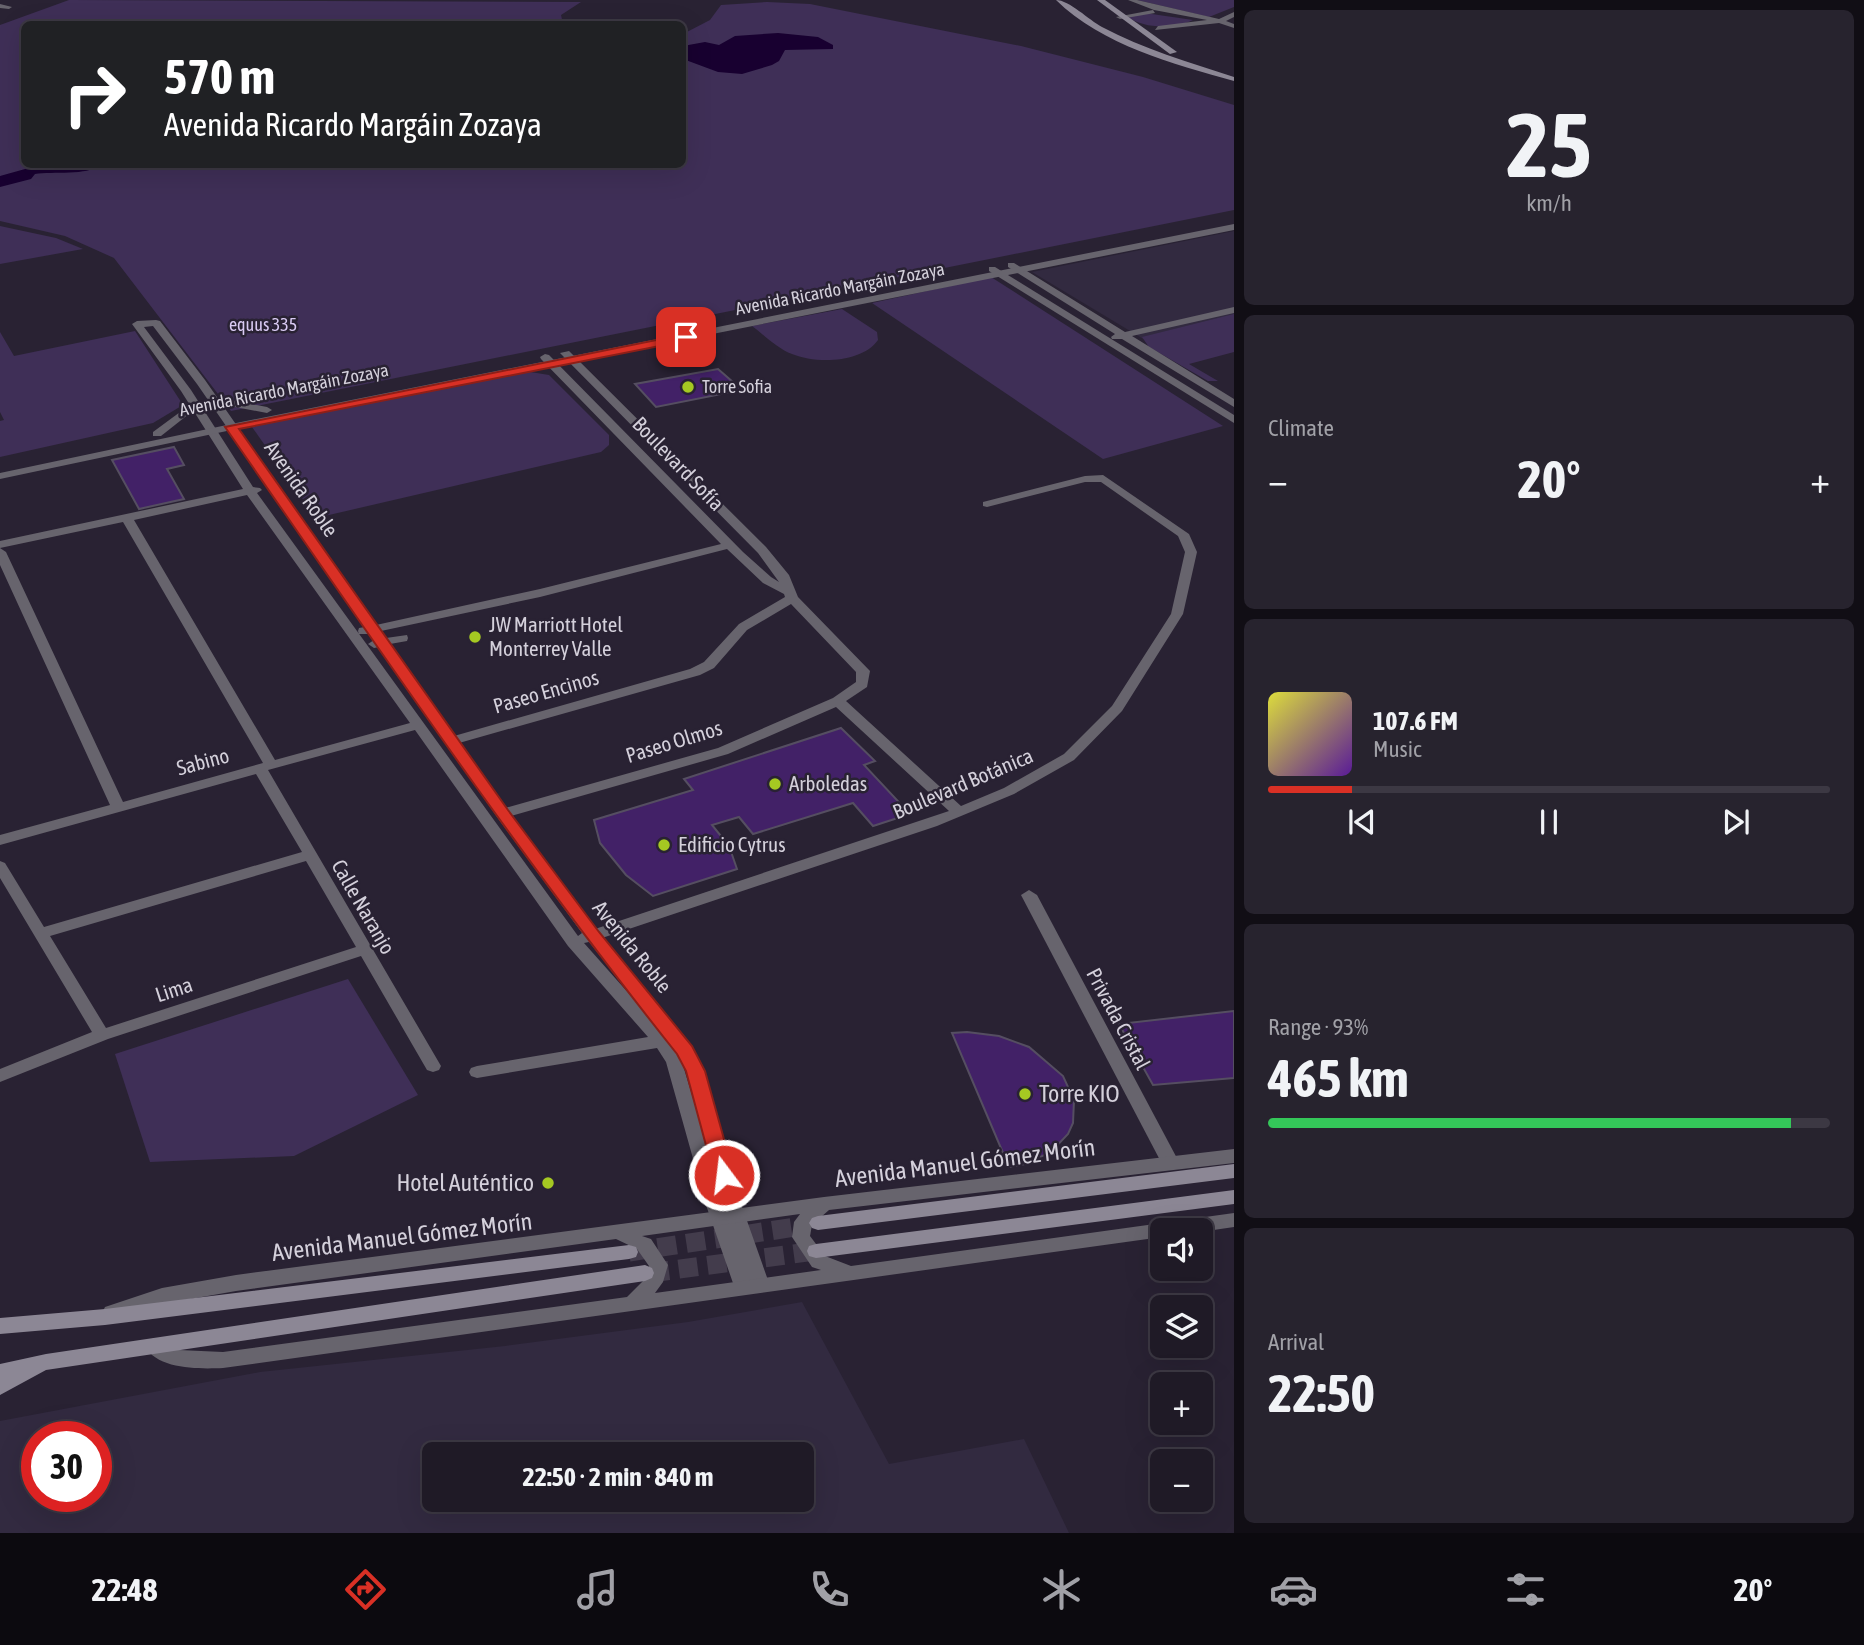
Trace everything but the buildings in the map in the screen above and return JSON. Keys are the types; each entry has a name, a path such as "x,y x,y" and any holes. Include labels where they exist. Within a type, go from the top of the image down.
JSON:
{"main road":[{"path":"1059,0 1081,17 1142,47 1234,76"},
{"path":"1100,0 1110,8 1113,19"},
{"path":"1081,17 1113,19 1178,54 1234,76"},
{"name":"Avenida Manuel Gómez Morín","path":"818,1223 1234,1171"},
{"path":"816,1251 1234,1197"},
{"name":"Avenida Manuel Gómez Morín","path":"104,1317 629,1252"},
{"path":"0,1371 645,1273"},
{"path":"6,1324 104,1317"},
{"path":"0,1387 46,1362"}],"street":[{"path":"1126,9 1135,2 1162,11 1220,20 1234,26"},
{"path":"1110,8 1138,13"},
{"path":"1113,19 1162,11"},
{"path":"1158,28 1220,20 1234,15"},
{"name":"Avenida Ricardo Margáin Zozaya","path":"1016,268 1234,221"},
{"name":"Avenida Ricardo Margáin Zozaya","path":"0,476 228,423 1234,227"},
{"path":"1016,268 1234,404"},
{"path":"996,272 1234,419"},
{"path":"1104,340 1234,310"},
{"name":"Avenida Roble","path":"729,1218 690,1059 676,1038 592,936 502,814 271,487 213,400 156,323 137,324 195,404 250,491 574,942 660,1041 674,1062 752,1284"},
{"path":"161,358 179,354"},
{"name":"Boulevard Sofía","path":"569,357 762,550 783,575 790,595"},
{"name":"Avenida Ricardo Margáin Zozaya","path":"228,423 267,410 549,361"},
{"name":"Boulevard Sofía","path":"549,361 730,545 767,580 790,595 863,671 862,684 845,697"},
{"path":"213,400 267,410"},
{"path":"157,434 195,404"},
{"name":"Avenida Ricardo Margáin Zozaya","path":"0,467 157,434 209,427"},
{"name":"Boulevard Botánica","path":"574,942 818,863 959,812 1020,785 1069,757 1117,708 1177,614 1191,552 1183,534 1103,478 987,504"},
{"path":"0,545 271,487"},
{"name":"Calle Naranjo","path":"127,518 266,767 309,855 433,1066"},
{"path":"353,634 540,593 730,545"},
{"path":"0,552 118,807"},
{"name":"Paseo Encinos","path":"451,741 695,673 709,665 743,627 790,595"},
{"path":"363,647 402,638"},
{"path":"845,697 959,812"},
{"name":"Paseo Olmos","path":"502,814 723,751 845,697"},
{"name":"Sabino","path":"0,840 417,725"},
{"path":"41,933 309,855"},
{"path":"0,866 102,1035"},
{"name":"Privada Cristal","path":"1029,895 1170,1162"},
{"name":"Lima","path":"0,1076 102,1035 363,950"},
{"path":"477,1072 660,1041"},
{"name":"Avenida Manuel Gómez Morín","path":"104,1317 141,1301 184,1291 824,1204 1234,1156"},
{"path":"824,1204 803,1222 801,1237 819,1262 850,1271"},
{"path":"155,1346 176,1357 228,1358 1234,1220"},
{"path":"616,1234 644,1244 659,1265 654,1282 633,1303"}],"shaded area":[{"path":"778,33 818,37 833,45 833,49 785,50 779,61 772,65 742,74 718,72 686,60 686,45 705,42 719,45 735,36"},
{"path":"29,168 93,168 79,172 35,174 31,179 0,187 0,176"},
{"path":"1234,231 1234,349 1180,361 1032,272"},
{"path":"802,1302 889,1464 1024,1439 1069,1533 0,1533 0,1421 260,1372 505,1346 688,1322"}],"green space":[{"name":"equus 335","path":"69,0 581,2 561,15 562,21 21,21 21,168 686,168 686,32 710,20 721,5 767,2 810,4 1021,46 1143,77 1234,105 1234,210 231,411 114,258 65,236 0,221 0,25"},
{"path":"1137,0 1234,0 1234,7 1209,17"},
{"path":"1145,13 1193,20 1178,25 1151,26 1128,17"},
{"path":"0,226 56,238 83,249 0,264"},
{"path":"991,277 1223,426 1103,459 872,303"},
{"path":"842,309 877,332 878,340 871,348 850,357 826,360 792,354 752,326"},
{"path":"1234,314 1234,352 1189,364 1218,381 1208,381 1149,347 1142,337"},
{"path":"135,331 183,405 153,423 0,457 0,421 4,420 0,412 0,332 14,356"},
{"path":"524,371 549,375 609,435 609,445 601,452 316,518 252,427"},
{"path":"348,979 418,1095 294,1156 150,1162 115,1054"}],"tunnel":[{"path":"629,1252 809,1225"},
{"path":"650,1273 816,1251"}],"place":[{"name":"Torre Sofia","path":"688,387"},
{"name":"JW Marriott Hotel Monterrey Valle","path":"475,637"},
{"name":"Arboledas","path":"775,784"},
{"name":"Edificio Cytrus","path":"664,845"},
{"name":"Torre KIO","path":"1025,1094"},
{"name":"Hotel Auténtico","path":"548,1183"}],"route":[{"path":"686,337 231,427 502,814 592,936 685,1050 695,1071 724,1175"}]}
